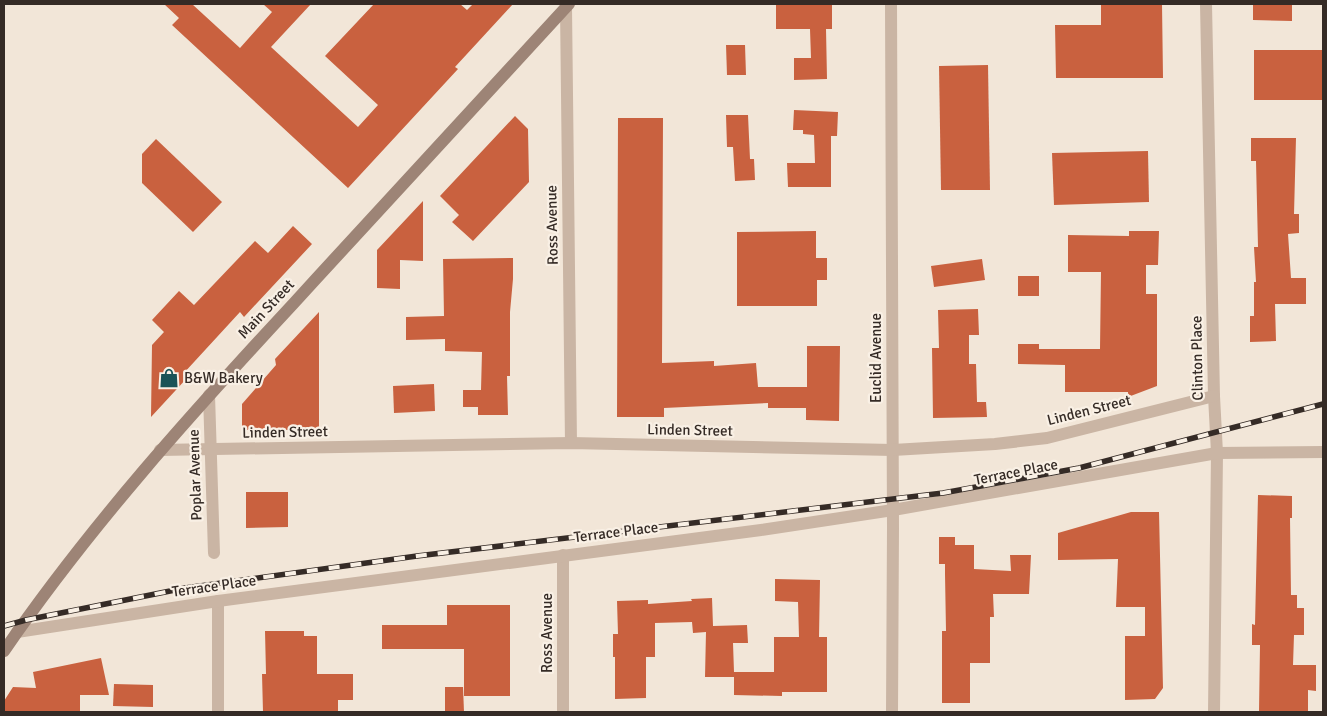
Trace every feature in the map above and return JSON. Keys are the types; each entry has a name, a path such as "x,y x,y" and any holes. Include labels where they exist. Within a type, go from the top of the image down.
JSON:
{"main road":[{"name":"Main Street","path":"4,651 94,530 160,450 208,395 567,5"}],"street":[{"name":"Euclid Avenue","path":"891,4 892,712"},
{"name":"Clinton Place","path":"1206,4 1214,396 1217,453 1214,712"},
{"name":"Ross Avenue","path":"567,5 571,443"},
{"name":"Poplar Avenue","path":"208,395 214,553"},
{"name":"Linden Street","path":"160,450 571,443 893,450 995,444 1047,438 1214,396"},
{"path":"1217,453 1323,452"},
{"name":"Terrace Place","path":"17,632 218,601 761,530 893,510 1217,453"},
{"name":"Ross Avenue","path":"563,555 563,712"},
{"path":"218,601 218,712"}],"building":[{"path":"164,4 192,4 240,48 272,12 263,4 311,4 271,47 358,127 378,105 325,56 374,4 460,4 467,10 473,4 513,4 455,67 458,69 348,188 172,25 179,18"},
{"path":"776,4 832,4 832,29 826,29 827,79 794,80 794,58 811,58 810,29 776,29"},
{"path":"1101,4 1162,4 1163,78 1056,78 1055,25 1101,25"},
{"path":"1253,4 1292,4 1292,21 1253,20"},
{"path":"726,45 745,45 746,75 727,75"},
{"path":"1254,50 1323,50 1323,100 1254,100"},
{"path":"988,65 990,190 941,190 939,66"},
{"path":"794,110 838,112 837,136 831,136 831,187 788,187 787,163 815,163 814,135 803,134 803,130 793,130"},
{"path":"726,115 748,115 750,159 754,159 755,180 735,181 733,147 727,147"},
{"path":"515,116 528,129 529,182 473,241 452,222 459,215 440,196"},
{"path":"618,118 663,118 662,363 714,361 714,366 756,363 758,387 807,387 807,346 840,346 839,421 806,420 806,408 768,408 768,403 664,408 664,417 617,417"},
{"path":"1251,138 1296,138 1294,214 1299,214 1299,233 1288,234 1291,278 1306,278 1306,304 1275,304 1276,341 1250,342 1250,316 1254,316 1254,282 1256,282 1254,247 1258,247 1256,161 1251,161"},
{"path":"156,139 222,202 193,232 142,183 142,154"},
{"path":"1148,151 1149,202 1054,205 1052,153"},
{"path":"423,201 423,261 400,260 400,289 377,288 377,250"},
{"path":"293,226 312,244 244,317 240,312 183,374 187,378 151,417 152,345 164,332 152,320 179,291 194,305 255,241 268,253"},
{"path":"816,231 816,258 827,258 827,280 817,280 817,306 737,306 737,232"},
{"path":"1129,231 1159,231 1158,265 1146,265 1146,294 1157,294 1157,386 1128,397 1128,392 1065,392 1065,365 1018,364 1018,344 1039,344 1039,349 1100,349 1101,272 1068,272 1068,235 1129,236"},
{"path":"513,258 510,312 510,376 507,376 508,415 478,415 478,407 463,407 463,390 481,390 482,352 445,351 445,339 406,340 406,317 444,316 443,259"},
{"path":"982,259 985,280 934,287 931,266"},
{"path":"1018,276 1039,276 1039,296 1018,296"},
{"path":"978,309 979,335 969,335 969,364 976,364 977,402 986,402 987,417 933,418 932,348 939,348 938,310"},
{"path":"319,312 319,430 242,430 242,404 276,365 275,359"},
{"path":"434,384 435,411 394,413 393,386"},
{"path":"246,492 288,492 288,527 246,528"},
{"path":"1258,495 1292,496 1292,518 1290,518 1291,595 1297,595 1297,608 1304,608 1304,635 1294,635 1293,665 1316,665 1316,691 1308,690 1308,712 1259,712 1260,645 1252,645 1252,624 1255,625"},
{"path":"1131,512 1159,512 1163,688 1155,699 1125,700 1125,636 1145,636 1145,607 1116,607 1118,559 1058,560 1058,533"},
{"path":"939,537 955,537 955,545 974,545 974,569 1011,571 1010,555 1031,555 1029,594 993,594 994,617 990,617 990,663 970,663 970,703 942,703 942,631 946,631 945,564 939,564"},
{"path":"775,579 820,580 819,637 827,637 827,692 782,692 782,696 734,695 734,677 705,677 706,632 693,633 692,622 655,623 655,657 646,657 646,698 615,699 613,634 618,634 617,601 648,600 648,604 712,598 713,626 747,625 748,643 733,643 734,672 774,672 774,637 799,637 798,602 775,601"},
{"path":"447,605 510,605 510,696 464,696 464,649 382,649 382,625 447,625"},
{"path":"265,631 304,631 304,636 317,636 317,674 353,674 353,700 338,700 338,712 263,712 262,674 266,674"},
{"path":"101,658 109,695 80,695 80,712 4,712 4,701 13,687 36,688 33,672"},
{"path":"114,684 153,685 153,707 113,706"},
{"path":"445,687 463,687 464,712 445,712"}],"railway":[{"path":"4,626 185,588 417,556 943,493 1079,468 1323,404"}],"place":[{"name":"B&W Bakery","path":"169,378"}]}
